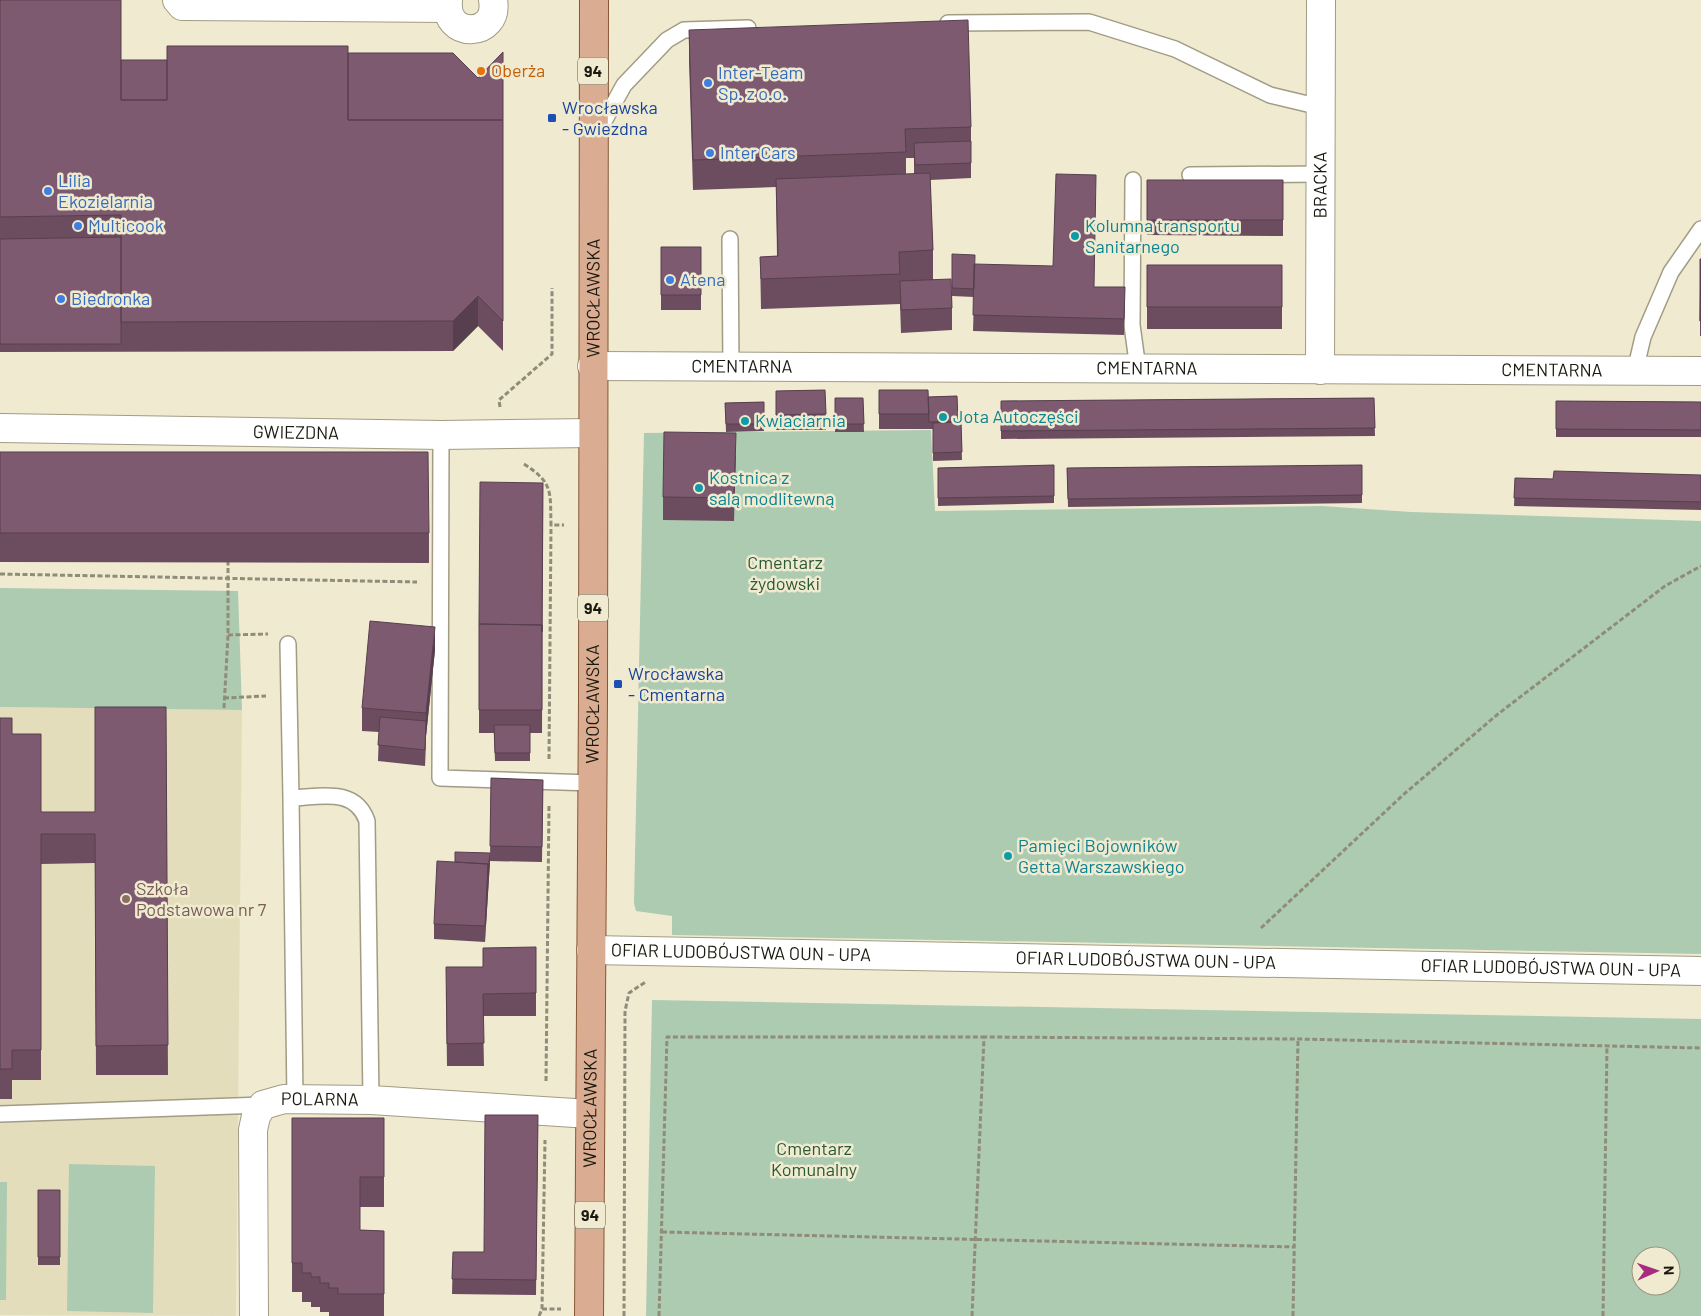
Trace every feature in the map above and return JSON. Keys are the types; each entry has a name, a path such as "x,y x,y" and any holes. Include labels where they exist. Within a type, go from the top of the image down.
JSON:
{"main road":[{"name":"WROCŁAWSKA","path":"589,1316 594,0"}],"street":[{"path":"177,0 182,6 448,4 454,23 460,28 476,30 489,21 493,14 493,0"},
{"name":"BRACKA","path":"1320,370 1321,0"},
{"name":"CMENTARNA","path":"592,366 1701,371"},
{"name":"GWIEZDNA","path":"0,428 441,435 593,433"},
{"name":"OFIAR LUDOBÓJSTWA OUN - UPA","path":"591,950 1701,971"},
{"name":"POLARNA","path":"254,1316 253,1130 256,1116 263,1104 272,1101 295,1099 372,1100 590,1114"}],"lane":[{"path":"929,23 1089,22 1175,48 1270,95 1320,107"},
{"path":"593,143 624,85 667,40 684,30 762,28"},
{"path":"1190,175 1320,174"},
{"path":"1133,180 1132,325 1138,369"},
{"path":"1635,371 1643,337 1671,272 1701,229"},
{"path":"730,239 731,368"},
{"path":"441,435 439,582 440,778 592,784"},
{"path":"288,644 295,1099"},
{"path":"291,798 339,797 353,800 363,808 367,821 372,1100"},
{"path":"0,1114 263,1104"}],"path":[{"path":"224,708 228,635 228,554"},
{"path":"1261,928 1404,795 1498,714 1665,586 1701,566"},
{"path":"0,574 439,582"},
{"path":"228,635 274,634 288,644"},
{"path":"224,698 289,696"},
{"path":"624,1316 626,1011 630,993 649,980 662,979 663,951"},
{"path":"539,1316 542,1309 547,1024"},
{"path":"659,1316 667,1037 1298,1039 1701,1048"},
{"path":"972,1316 984,1037"},
{"path":"1293,1316 1298,1039"},
{"path":"1603,1316 1607,1045"},
{"path":"662,1232 1295,1248"}],"shaded area":[{"path":"0,707 242,710 236,1316 0,1315"}],"green space":[{"name":"Cmentarz żydowski","path":"931,430 935,511 1322,506 1411,512 1701,521 1701,954 672,935 672,916 636,911 634,903 644,433"},
{"path":"0,588 238,591 242,710 0,707"},
{"name":"Cmentarz Komunalny","path":"652,1000 1701,1019 1701,1316 646,1316"},
{"path":"69,1164 155,1166 153,1313 67,1311"},
{"path":"0,1182 7,1182 6,1300 0,1300"}],"building":[{"path":"0,0 121,0 121,100 167,100 167,46 348,46 348,120 503,120 503,321 478,296 453,321 121,322 121,215 0,217"},
{"path":"968,20 971,127 905,129 906,152 693,160 689,30"},
{"path":"503,52 503,120 348,120 348,53 453,53 478,78"},
{"path":"121,60 167,60 167,100 121,100"},
{"path":"971,141 971,163 915,165 914,143"},
{"path":"930,173 933,250 899,252 900,274 761,279 760,257 778,256 776,179"},
{"path":"1056,174 1096,175 1094,287 1125,287 1124,319 973,315 974,264 1053,266"},
{"path":"1147,180 1283,180 1283,220 1147,220"},
{"name":"Biedronka","path":"121,237 121,344 0,344 0,239"},
{"path":"661,247 701,247 701,295 661,295"},
{"path":"952,254 975,255 974,289 952,288"},
{"path":"1700,259 1701,259 1700,321"},
{"path":"1147,265 1282,265 1282,307 1147,307"},
{"path":"951,279 952,308 901,310 900,281"},
{"path":"825,390 826,414 776,415 776,391"},
{"path":"879,390 928,390 929,414 879,414"},
{"name":"Jota Autoczęści","path":"957,396 958,421 929,422 928,397"},
{"path":"835,398 863,398 864,424 835,424"},
{"path":"1374,398 1375,428 1001,431 1001,401"},
{"path":"1556,401 1701,402 1701,430 1556,429"},
{"name":"Kwiaciarnia","path":"764,402 764,424 726,424 725,403"},
{"path":"961,422 962,452 933,453 933,423"},
{"name":"Kostnica z salą modlitewną","path":"664,432 736,433 734,498 663,497"},
{"path":"0,452 428,452 429,533 0,533"},
{"path":"1054,465 1054,496 938,498 938,468"},
{"path":"1362,465 1362,495 1068,499 1067,468"},
{"path":"1554,471 1701,475 1701,502 1514,498 1515,478 1553,479"},
{"path":"480,482 543,483 542,632 542,625 479,624"},
{"path":"370,621 435,627 426,713 362,708"},
{"path":"479,624 542,625 542,710 479,710"},
{"path":"95,707 166,707 168,1045 96,1046 95,834 41,834 41,1050 12,1050 12,1069 0,1069 0,718 12,718 12,734 41,734 41,812 95,812"},
{"path":"380,717 426,721 425,750 378,745"},
{"path":"494,725 530,725 530,753 495,753"},
{"path":"491,778 543,780 542,847 490,846"},
{"path":"455,852 490,853 488,872 488,864 455,862"},
{"path":"437,861 488,864 485,926 434,924"},
{"path":"536,947 536,993 483,994 484,1043 447,1044 446,967 483,967 483,948"},
{"path":"485,1115 538,1115 536,1280 452,1279 453,1252 484,1252"},
{"path":"292,1118 384,1118 384,1177 360,1177 360,1230 384,1231 384,1294 338,1294 338,1288 329,1288 329,1283 320,1283 320,1277 311,1277 311,1273 302,1273 302,1263 292,1263"},
{"path":"38,1190 60,1190 60,1257 38,1257"}],"place":[{"name":"Oberża","path":"481,71"},
{"name":"Inter-Team Sp. z o.o.","path":"708,83"},
{"name":"Wrocławska - Gwiezdna","path":"552,118"},
{"name":"Inter Cars","path":"710,153"},
{"name":"Lilia Ekozielarnia","path":"48,191"},
{"name":"Multicook","path":"78,226"},
{"name":"Kolumna transportu Sanitarnego","path":"1075,236"},
{"name":"Atena","path":"670,280"},
{"name":"Biedronka","path":"61,299"},
{"name":"Jota Autoczęści","path":"943,417"},
{"name":"Kwiaciarnia","path":"745,421"},
{"name":"Kostnica z salą modlitewną","path":"699,488"},
{"name":"Wrocławska - Cmentarna","path":"618,684"},
{"name":"Pamięci Bojowników Getta Warszawskiego","path":"1008,856"},
{"name":"Szkoła Podstawowa nr 7","path":"126,899"}]}
